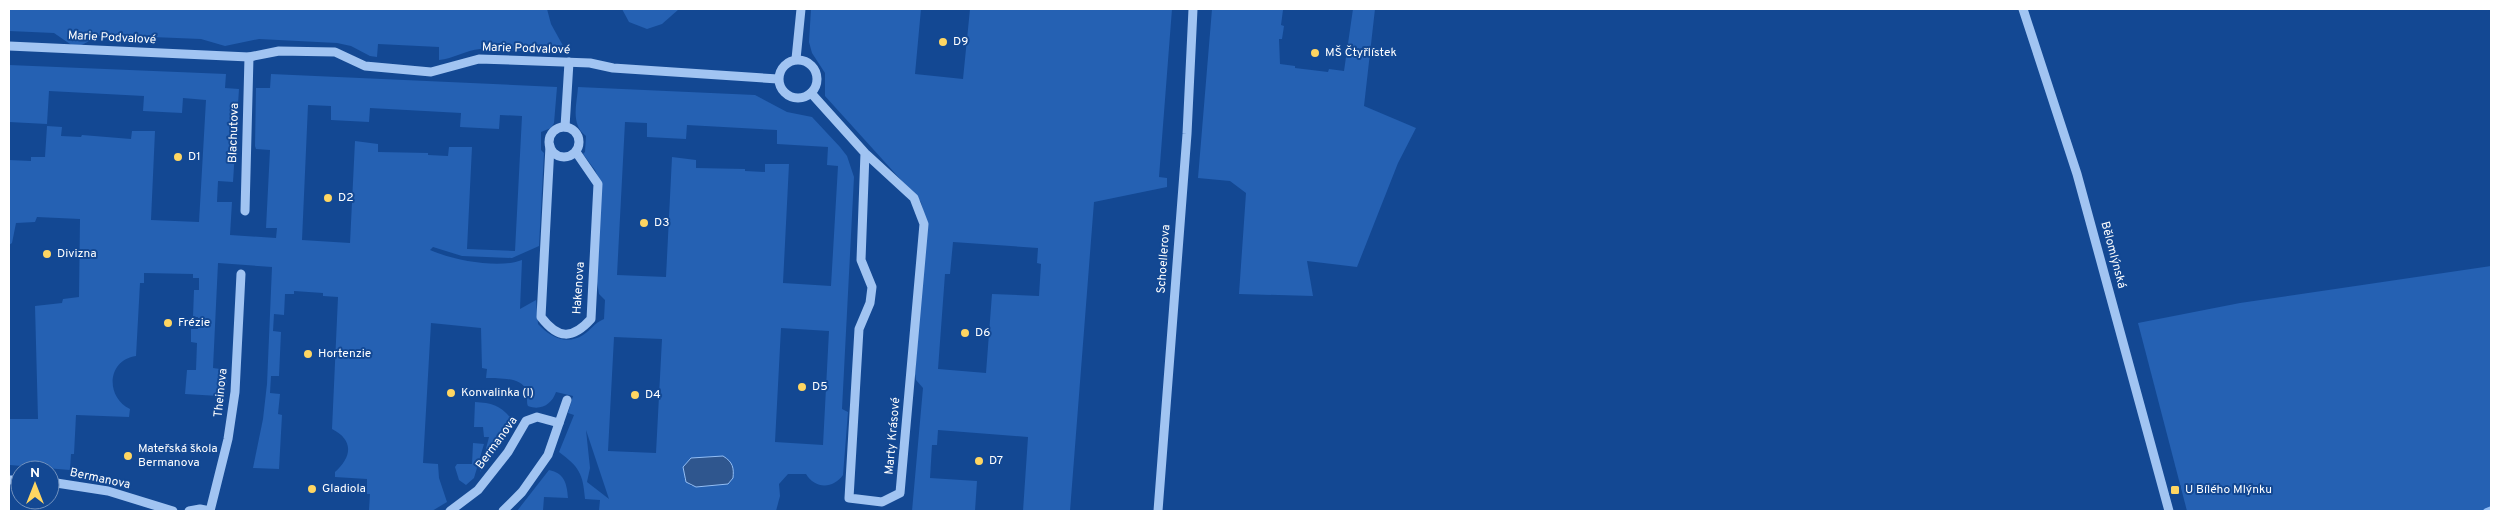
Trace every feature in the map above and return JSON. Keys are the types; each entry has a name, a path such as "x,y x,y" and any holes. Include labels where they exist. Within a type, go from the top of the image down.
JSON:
{"street":[{"path":"796,59 801,9"},
{"name":"Schoellerova","path":"1158,511 1186,134 1193,9"},
{"name":"Bělomlýnská","path":"2023,9 2077,174 2169,511"},
{"name":"Marie Podvalové","path":"9,46 249,57 279,51 335,52 365,66 431,72 479,59 569,62 590,63 613,68 778,79"},
{"name":"Blachutova","path":"245,211 249,57"},
{"path":"796,59 808,62 816,71 817,83 811,93 800,98 787,95 782,91 778,79 783,66 796,59"},
{"path":"565,127 569,62"},
{"name":"Marty Krásové","path":"811,93 865,153 914,198 924,224 900,493 882,502 849,498 859,329 870,303 872,286 862,260 865,153"},
{"name":"Hakenova","path":"559,127 565,127 575,131 579,137 580,142 576,152 598,184 591,319 581,331 567,335 550,329 541,317 550,146 552,132 559,127"},
{"path":"550,146 560,156 568,156 576,152"},
{"name":"Theinova","path":"210,511 228,439 235,392 241,274"},
{"path":"503,511 522,492 548,455 567,400"},
{"name":"Bermanova","path":"450,511 478,490 508,452 526,422 537,417 559,423"},
{"name":"Bermanova","path":"60,484 108,491 173,511"},
{"path":"189,511 200,509 210,511"}],"shaded area":[{"path":"9,9 547,9 551,24 567,53 480,49 439,60 439,47 378,44 377,57 370,56 351,46 337,43 259,39 225,46 201,39 103,35 95,37 82,45 73,46 54,33 9,31"},
{"path":"622,9 679,9 662,24 647,29 629,22"},
{"path":"811,9 921,9 915,74 963,79 970,9 1172,9 1159,177 1167,178 1167,187 1094,202 1070,511 1023,511 1028,437 938,430 937,445 932,445 930,478 977,481 975,511 912,511 923,388 916,380 915,374 926,222 921,202 825,96 825,73 812,53 809,42","holes":["953,242 1038,248 1037,263 1041,264 1039,296 992,294 986,373 938,369 945,274 950,274"]},
{"path":"1212,9 1286,9 1283,10 1281,25 1284,26 1282,39 1279,39 1280,64 1328,72 1329,69 1344,71 1353,9 1375,9 1364,106 1416,128 1398,163 1357,267 1307,261 1313,296 1239,294 1246,193 1230,181 1198,178"},
{"path":"9,65 226,74 225,88 239,89 233,182 218,181 217,202 232,202 230,235 276,238 277,228 266,228 270,150 256,149 255,146 256,88 270,88 271,74 557,87 554,123 551,128 541,132 541,150 544,153 539,246 512,258 462,256 433,247 430,250 450,257 476,262 501,264 522,260 520,309 536,300 538,324 553,336 570,340 583,335 604,319 605,300 599,294 597,282 601,183 595,170 583,154 585,152 586,136 581,131 576,120 578,87 755,95 787,112 812,117 847,156 854,177 842,409 848,412 843,475 834,483 819,485 806,474 788,474 779,484 780,496 776,511 599,511 600,500 585,499 579,471 559,452 574,415 568,413 573,396 556,392 552,400 542,407 528,406 527,391 520,383 509,379 486,378 487,369 482,368 481,328 431,323 423,463 438,464 439,478 447,502 432,511 369,511 370,494 367,494 367,479 335,477 335,472 345,461 348,449 344,438 332,429 338,297 323,296 323,293 294,291 294,294 285,294 284,315 274,314 273,331 281,332 279,376 271,376 270,393 280,394 278,414 282,415 279,469 253,468 263,419 267,384 272,267 218,263 213,368 227,370 226,391 219,396 185,394 187,370 196,370 197,343 191,342 191,329 198,329 198,317 193,317 194,290 199,290 199,278 193,278 193,274 144,273 144,283 140,283 136,356 126,359 119,364 113,379 113,388 116,396 130,409 129,417 76,415 74,454 71,454 70,470 60,469 60,460 10,460 10,465 9,419 38,419 35,306 62,303 63,299 79,297 80,219 37,217 35,222 16,223 12,243 9,245 9,160 31,161 31,157 45,157 47,126 62,127 61,136 81,137 82,135 131,139 132,131 155,131 151,220 199,222 206,100 183,98 182,113 143,111 144,96 49,91 47,124 9,122","holes":["308,105 331,106 331,120 369,122 370,108 461,113 460,127 499,129 500,115 522,116 515,251 467,249 472,147 449,147 448,156 428,155 428,153 378,152 378,144 355,141 350,243 302,240","625,122 647,123 647,137 686,139 687,125 777,130 777,144 828,147 827,165 838,166 831,286 783,283 789,164 765,164 765,172 745,171 745,169 696,168 696,160 672,157 666,277 617,275","781,328 829,331 823,445 775,442","614,337 662,339 656,453 608,451","586,430 609,499 587,482 590,468","684,478 733,478 728,484 691,486"]},
{"path":"2491,266 2491,511 2187,511 2138,323 2240,303"},
{"path":"475,402 497,406 513,421 498,449 480,472 489,437 484,437 483,427 474,427"},
{"path":"473,443 484,444 474,478 466,485 459,480 455,467 457,464 472,464"},
{"path":"723,456 731,463 733,468 733,478 728,484 696,487 686,482 683,467 691,458"},
{"path":"549,470 554,471 564,479 568,498 544,497 543,511 517,511"}],"waterway":[{"path":"2486,511 2491,509"}],"place":[{"name":"D9","path":"943,42"},
{"name":"MŠ Čtyřlístek","path":"1315,53"},
{"name":"D1","path":"178,157"},
{"name":"D2","path":"328,198"},
{"name":"D3","path":"644,223"},
{"name":"Divizna","path":"47,254"},
{"name":"Frézie","path":"168,323"},
{"name":"D6","path":"965,333"},
{"name":"Hortenzie","path":"308,354"},
{"name":"D5","path":"802,387"},
{"name":"Konvalinka (I)","path":"451,393"},
{"name":"D4","path":"635,395"},
{"name":"Mateřská škola Bermanova","path":"128,456"},
{"name":"D7","path":"979,461"},
{"name":"Gladiola","path":"312,489"},
{"name":"U Bílého Mlýnku","path":"2175,490"}]}
